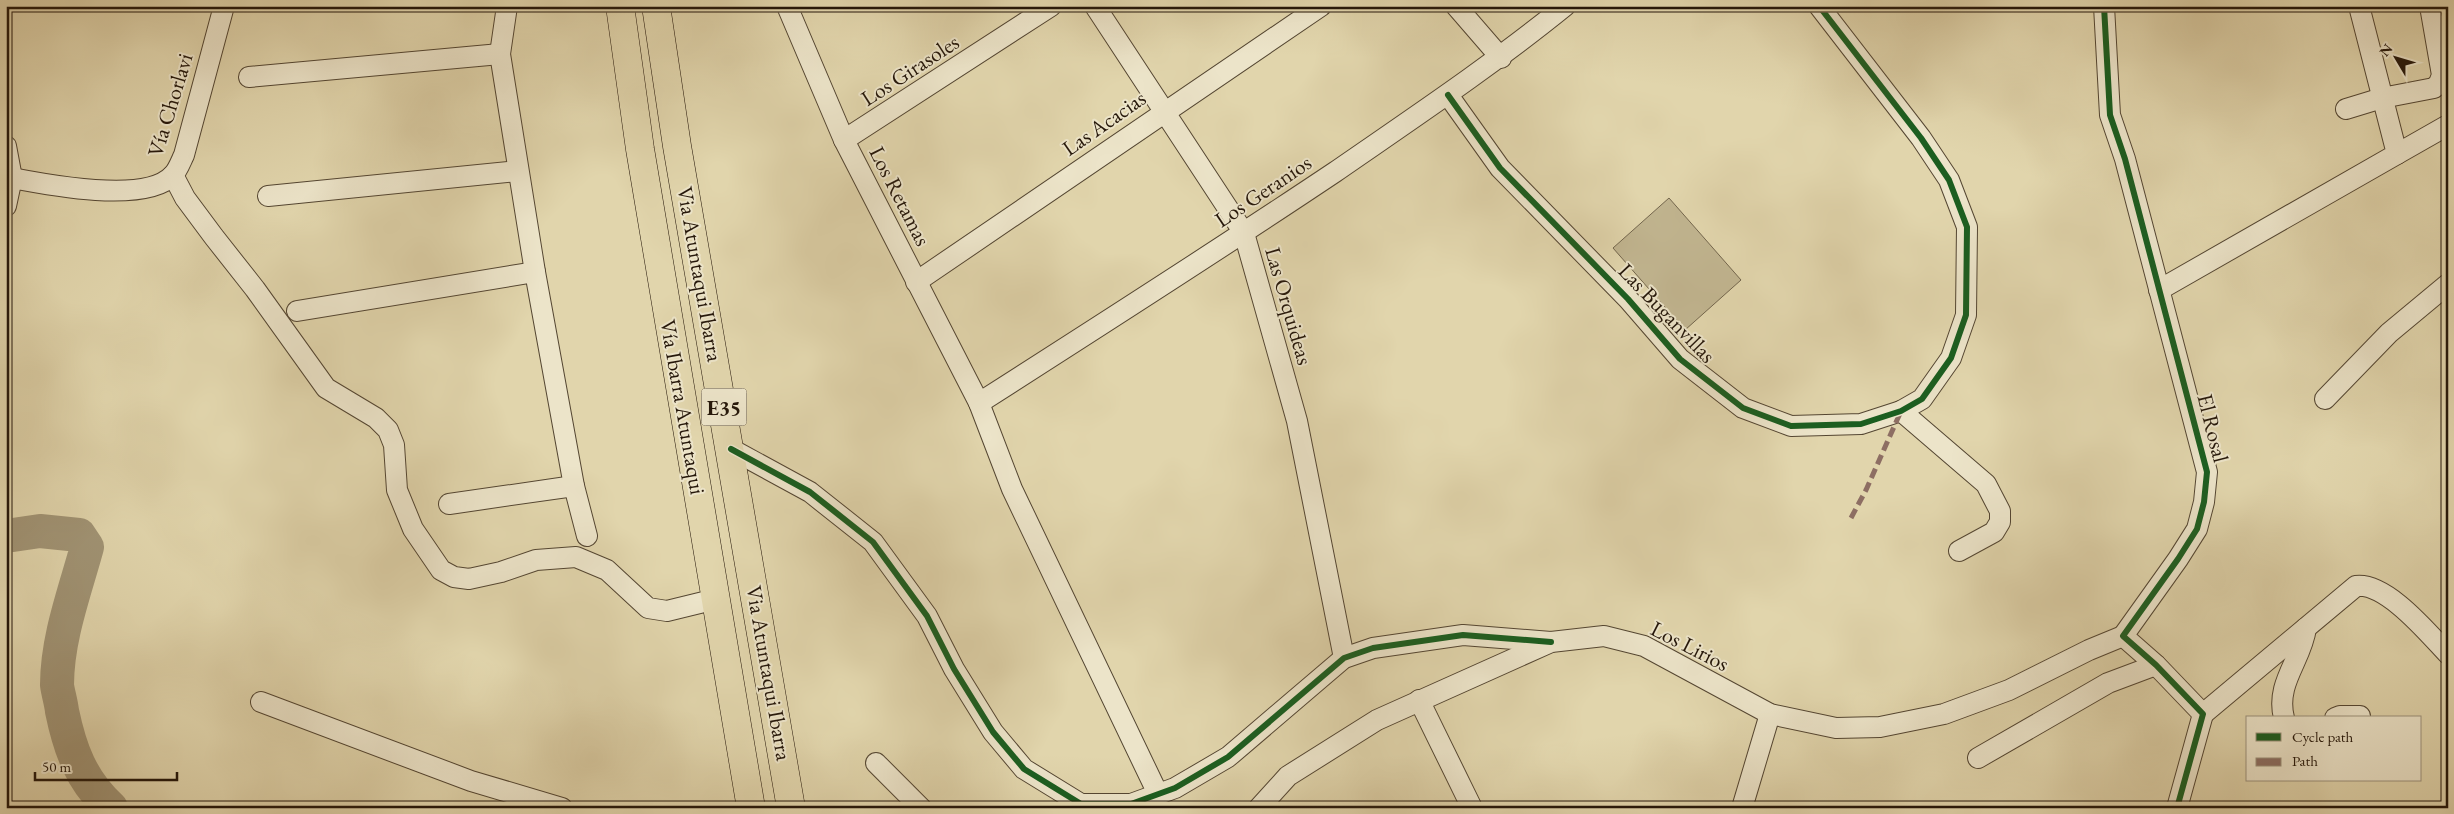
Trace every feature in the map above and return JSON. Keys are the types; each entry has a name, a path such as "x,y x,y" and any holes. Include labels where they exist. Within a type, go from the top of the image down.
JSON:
{"highway":[{"name":"Vía Ibarra Atuntaqui","path":"620,6 640,149 751,808"},
{"name":"Via Atuntaqui Ibarra","path":"656,6 677,146 731,449 791,808"}],"street":[{"name":"Vía Chorlavi","path":"12,178 66,188 134,191 160,183 173,176 184,155 224,6"},
{"path":"507,6 500,54 535,272 574,486 587,536"},
{"name":"Los Retamas","path":"787,6 844,140 980,403 1012,489 1158,794"},
{"name":"Los Girasoles","path":"844,140 1051,6"},
{"name":"Las Orquideas","path":"1096,6 1244,233 1297,421 1344,658"},
{"name":"Las Acacias","path":"916,282 1165,110 1321,6"},
{"path":"1456,6 1501,58"},
{"name":"Los Geranios","path":"980,403 1244,233 1448,95 1501,58 1565,6"},
{"name":"Las Buganvillas","path":"1448,95 1500,168 1628,299 1680,359 1743,408 1791,426 1862,424 1901,411 1922,399 1951,358 1966,315 1967,227 1949,180 1921,138 1819,6"},
{"name":"El Rosal","path":"2104,6 2110,115 2125,159 2207,472 2204,502 2197,530 2123,636"},
{"path":"2359,6 2398,154"},
{"path":"2346,109 2382,98 2434,88 2439,83 2442,75 2430,6"},
{"path":"249,77 500,54"},
{"path":"2159,290 2448,125"},
{"path":"6,146 12,178 6,206"},
{"path":"268,196 518,171"},
{"path":"173,176 214,237 255,289 326,388 376,418 388,430 394,445 397,490 413,529 441,570 454,577 469,579 501,572 536,560 576,557 607,570 648,608 667,611 716,599"},
{"path":"297,311 535,272"},
{"path":"2325,398 2389,333 2448,284"},
{"path":"1901,411 1986,484 2000,511 2000,522 1994,532 1959,551"},
{"path":"731,449 810,492 874,542 928,616 954,669 993,732 1024,769 1081,804 1131,804 1175,788 1228,757 1344,658 1373,648 1463,635 1551,642"},
{"path":"449,504 574,486"},
{"path":"2177,808 2202,714 2356,586 2366,585 2380,590 2414,619 2448,654"},
{"path":"2284,716 2281,704 2285,680 2304,640 2306,628"},
{"name":"Los Lirios","path":"1259,808 1288,776 1377,720 1551,642 1604,636 1644,646 1770,714 1836,728 1880,728 1944,714 2009,690 2123,636"},
{"path":"2123,636 2156,665 2202,714"},
{"path":"1978,758 2108,683 2156,665"},
{"path":"1419,700 1472,808"},
{"path":"261,702 471,781 562,808"},
{"path":"1742,808 1770,714"},
{"path":"2340,716 2360,716"},
{"path":"876,763 922,808"}],"shaded area":[{"path":"1669,198 1741,280 1685,330 1613,248"}],"waterway":[{"path":"6,536 40,531 79,535 87,547 63,632 57,685 65,725 78,764 92,787 111,808"}],"marked path":[{"path":"1851,518 1866,490 1901,411"}],"cycle path":[{"path":"1448,95 1500,168 1628,299 1680,359 1743,408 1791,426 1861,424 1901,411 1922,399 1951,358 1966,315 1967,227 1949,180 1921,138 1819,6"},
{"path":"2104,6 2110,115 2125,159 2207,472 2204,502 2197,529 2123,636 2156,665 2203,714 2177,808"},
{"path":"731,449 810,492 873,542 927,616 954,669 993,732 1024,769 1081,804 1131,804 1175,788 1228,757 1344,658 1373,648 1463,635 1551,642"}]}
